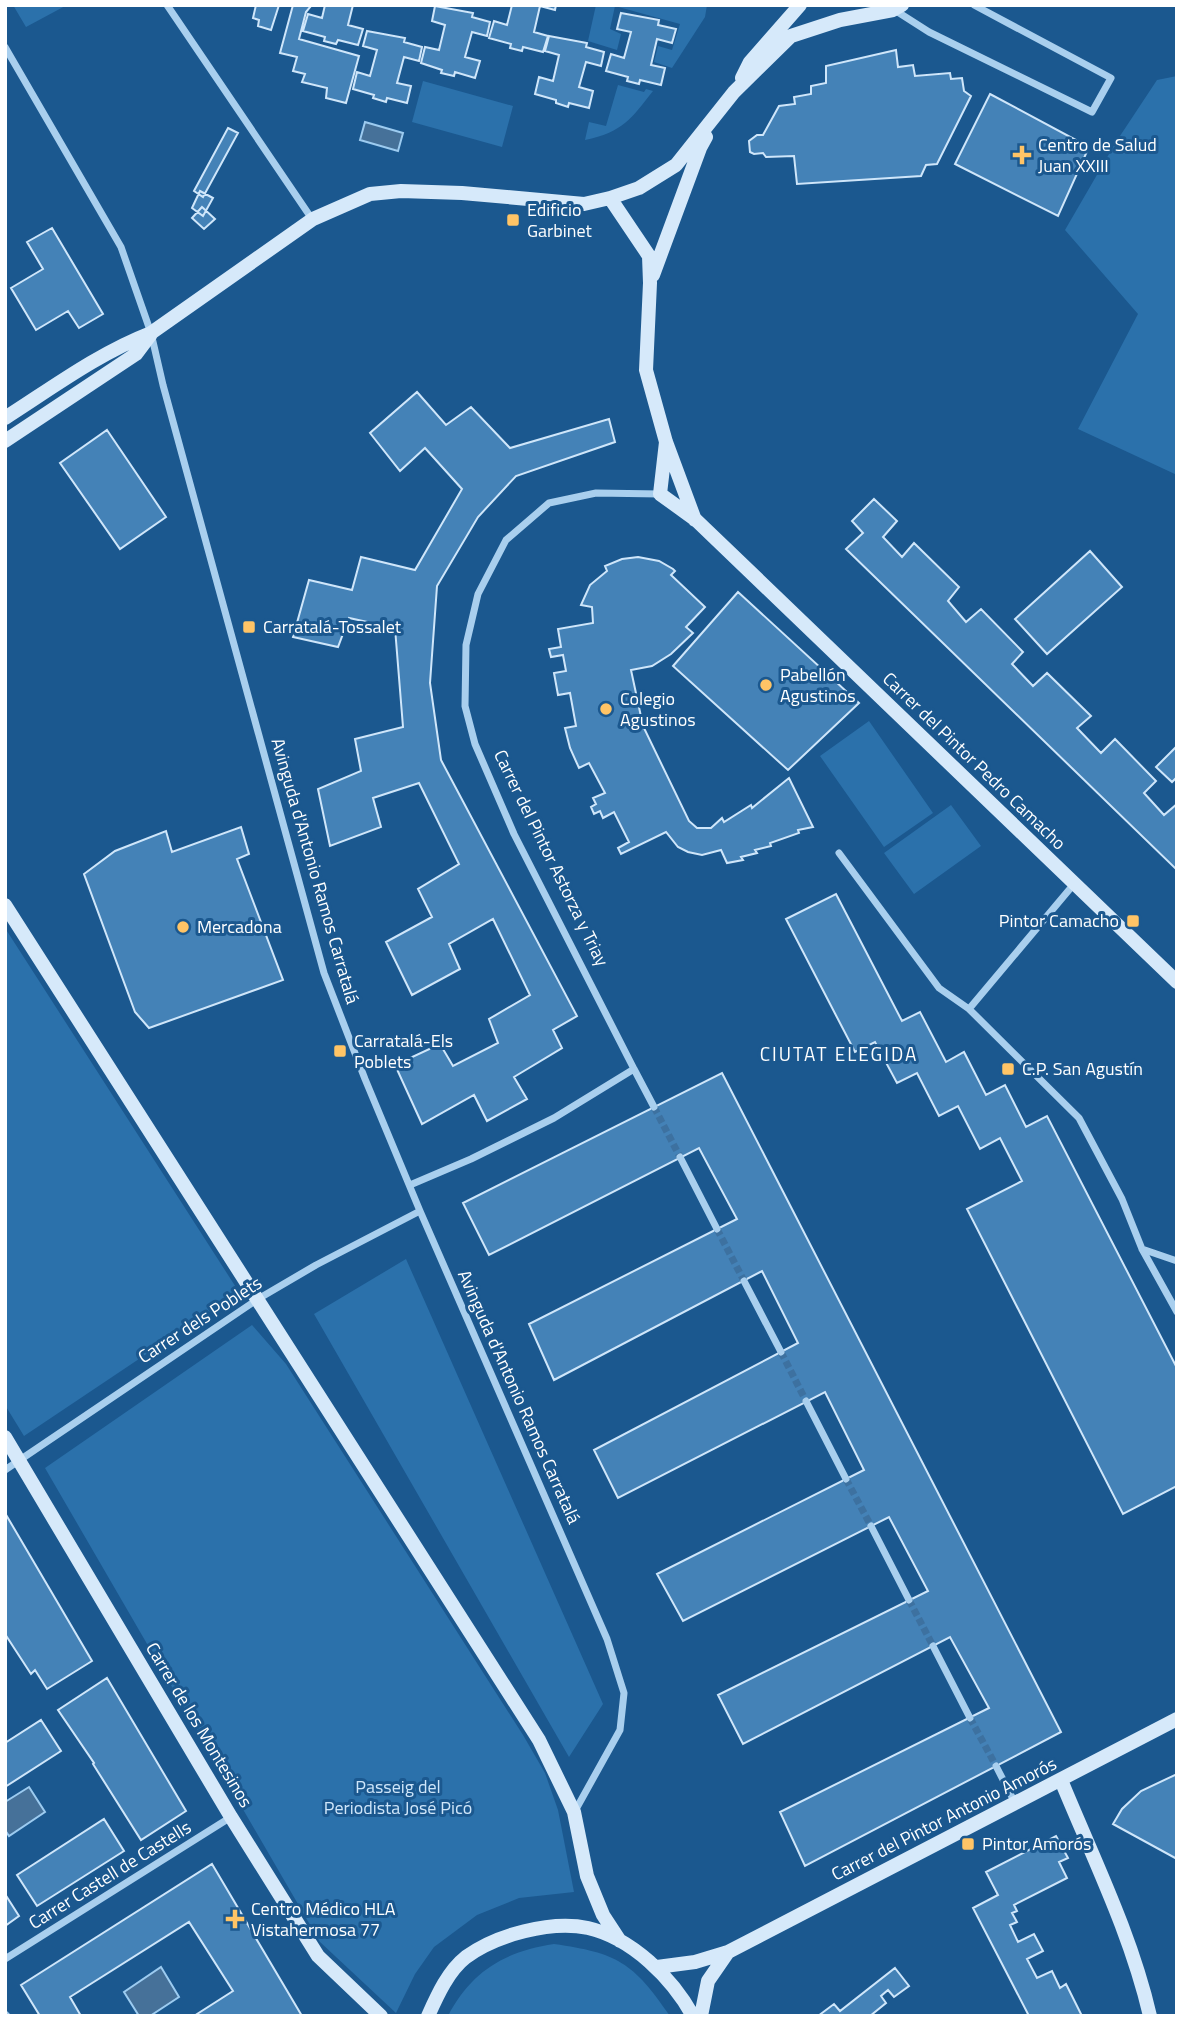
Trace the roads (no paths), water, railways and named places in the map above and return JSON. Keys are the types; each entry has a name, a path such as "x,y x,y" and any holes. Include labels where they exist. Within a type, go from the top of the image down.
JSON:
{"street":[{"path":"167,5 313,219"},
{"path":"650,283 700,148 750,62 800,5"},
{"path":"5,418 106,354 151,333 313,219 370,194 462,193 584,204 639,188 676,164 734,92 791,36 840,20 896,7 929,32 1092,112 1111,78 974,5"},
{"name":"Avinguda d'Antonio Ramos Carratalá","path":"5,47 121,247 151,333 324,973 420,1210 607,1639 624,1693 620,1730 575,1812"},
{"path":"610,198 649,256 646,370 666,442 696,520"},
{"path":"5,441 136,354 151,333"},
{"path":"666,442 660,494 696,520"},
{"name":"Carrer del Pintor Astorza y Triay","path":"654,1107 514,834 475,744 465,706 466,645 478,594 506,540 549,503 596,493 660,494"},
{"name":"Carrer del Pintor Pedro Camacho","path":"696,520 1177,982"},
{"path":"839,853 939,988 969,1009 1079,1118 1122,1199 1142,1249 1177,1312"},
{"path":"969,1009 1073,884"},
{"path":"5,905 539,1740 575,1812 587,1876 603,1915 620,1941"},
{"path":"410,1185 544,1123 634,1069"},
{"path":"680,1157 717,1229"},
{"name":"Carrer dels Poblets","path":"5,1470 258,1299 420,1210"},
{"path":"1142,1249 1177,1261"},
{"path":"744,1281 781,1352"},
{"path":"806,1401 846,1479"},
{"name":"Carrer de los Montesinos","path":"5,1437 231,1817 318,1956 381,2016"},
{"path":"871,1526 909,1600"},
{"path":"933,1646 970,1718"},
{"name":"Carrer del Pintor Antonio Amorós","path":"657,1967 695,1962 729,1952 1177,1719"},
{"path":"996,1766 1015,1804"},
{"path":"1060,1780 1140,1971 1150,2016"},
{"name":"Carrer Castell de Castells","path":"5,1959 231,1817"},
{"path":"428,2016 438,1992 464,1958 502,1938 540,1927 588,1928 620,1941 657,1967 693,2016"},
{"name":"Carrer del Pintor Antonio Amorós","path":"701,2016 708,1981 729,1952"}],"tunnel":[{"path":"654,1107 680,1157"},
{"path":"717,1229 744,1281"},
{"path":"781,1352 806,1401"},
{"path":"846,1479 871,1526"},
{"path":"909,1600 933,1646"},
{"path":"970,1718 996,1766"}],"place":[{"name":"Centro de Salud Juan XXIII","path":"1022,155"},
{"name":"Edificio Garbinet","path":"513,220"},
{"name":"Carratalá-Tossalet","path":"249,627"},
{"name":"Pabellón Agustinos","path":"766,685"},
{"name":"Colegio Agustinos","path":"606,709"},
{"name":"Pintor Camacho","path":"1133,921"},
{"name":"Mercadona","path":"183,927"},
{"name":"Carratalá-Els Poblets","path":"340,1051"},
{"name":"C.P. San Agustín","path":"1008,1069"},
{"name":"Pintor Amorós","path":"968,1844"},
{"name":"Centro Médico HLA Vistahermosa 77","path":"235,1919"}],"district":[{"name":"CIUTAT ELEGIDA","path":"839,1054"}],"park label":[{"name":"Passeig del Periodista José Picó","path":"398,1797"}]}
